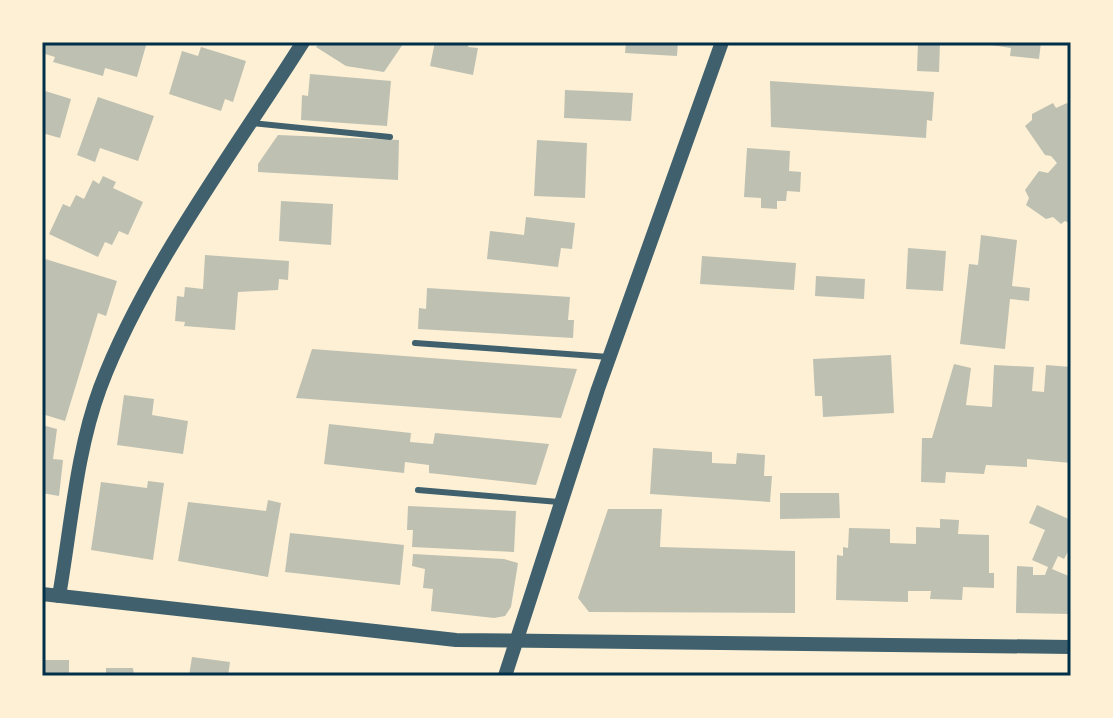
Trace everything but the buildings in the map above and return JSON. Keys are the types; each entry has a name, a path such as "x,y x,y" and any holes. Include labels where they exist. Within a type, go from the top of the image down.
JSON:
{"street":[{"path":"59,596 87,437 100,390 145,291 303,42"},
{"path":"505,676 559,502 722,42"},
{"path":"42,594 456,640 1071,647"}],"lane":[{"path":"252,123 390,137"},
{"path":"415,343 609,357"},
{"path":"418,490 559,502"}]}
